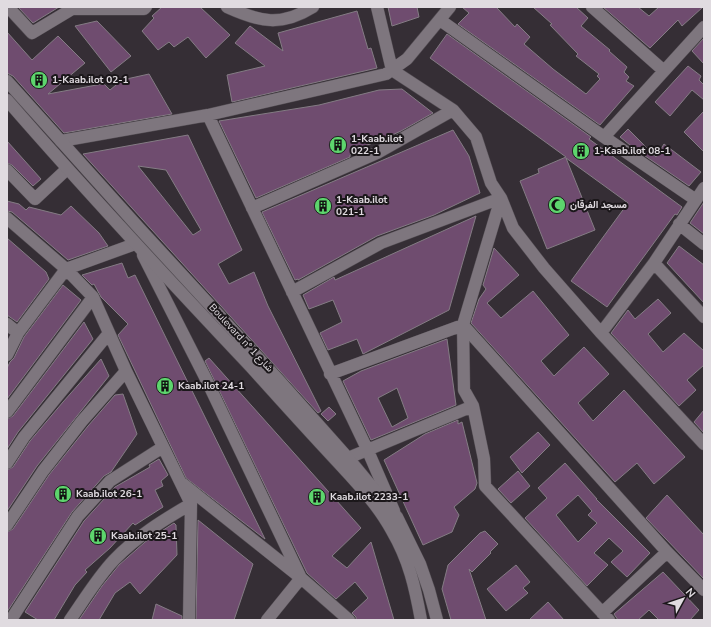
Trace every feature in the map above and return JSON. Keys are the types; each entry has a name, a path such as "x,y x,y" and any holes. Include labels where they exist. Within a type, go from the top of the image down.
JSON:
{"street":[{"path":"8,7 32,33 72,9 144,9 146,7"},
{"path":"227,7 248,17 279,21 300,15 313,7"},
{"path":"378,7 392,70 453,110 476,138 491,183 501,198 513,228 544,268 601,333 704,444"},
{"path":"61,141 208,115 386,74 408,59 450,7"},
{"path":"592,7 664,71"},
{"path":"440,20 604,137 696,200"},
{"path":"604,137 704,27"},
{"name":"Boulevard n° شارع 1","path":"7,81 276,377 348,458 397,517 420,564 430,590 437,620"},
{"name":"Boulevard n° شارع 1","path":"7,100 139,248 272,390 370,498 392,530 409,567 415,588 421,620"},
{"path":"252,208 377,154 453,110"},
{"path":"208,115 330,374 368,451 397,517"},
{"path":"7,170 34,199 67,169"},
{"path":"601,333 654,263 704,188"},
{"path":"292,292 382,243 501,198"},
{"path":"501,198 463,325 464,390 473,406 484,459 485,486 606,616 667,552"},
{"path":"7,218 66,269 93,297 126,371 191,504 189,620"},
{"path":"680,224 704,244"},
{"path":"7,356 18,333 66,269 139,248 208,382 301,578"},
{"path":"654,263 704,317"},
{"path":"7,412 93,297"},
{"path":"7,324 18,333"},
{"path":"330,374 463,325"},
{"path":"463,325 667,552 704,590"},
{"path":"7,463 24,437 109,333"},
{"path":"7,525 44,471 82,421 126,371"},
{"path":"348,458 368,451 473,406"},
{"path":"13,618 78,516 110,481 162,447"},
{"path":"179,481 301,578 349,620"},
{"path":"70,620 114,560 161,521 191,504"},
{"path":"267,620 301,578"}],"building":[{"path":"18,7 59,7 33,23"},
{"path":"162,7 200,7 230,35 206,58 188,37 174,47 169,42 158,50 142,31 154,18 152,16"},
{"path":"388,7 417,7 419,17 392,26"},
{"path":"462,7 496,7 515,27 517,24 530,37 524,44 553,69 586,94 600,79 597,76 599,74 576,56 578,54 550,25 552,24 533,7 576,7 588,18 581,26 610,50 609,51 627,67 624,72 629,77 626,81 634,86 600,125 458,24 469,13"},
{"path":"603,7 638,7 649,16 659,7 703,7 682,26 678,20 650,48"},
{"path":"357,11 368,49 371,48 377,68 232,102 227,75 265,66 235,43 250,26 283,51 278,33"},
{"path":"97,21 131,56 111,72 75,26"},
{"name":"1-Kaab.ilot 02-1","path":"7,32 32,60 58,36 85,63 48,94 102,84 110,90 122,80 149,74 172,114 64,133 13,76 7,73"},
{"name":"1-Kaab.ilot 08-1","path":"447,34 591,137 589,139 682,207 677,215 675,214 607,307 571,281 628,203 566,158 595,230 547,249 520,181 539,173 538,169 566,157 430,58"},
{"path":"704,38 704,64 692,51"},
{"path":"688,66 701,76 699,80 704,85 704,100 692,90 670,116 655,102"},
{"name":"1-Kaab.ilot 022-1","path":"402,89 433,113 401,131 362,147 350,155 350,157 256,198 219,121 319,105 379,90"},
{"path":"704,111 704,152 684,132"},
{"path":"628,129 656,157 664,144 701,172 689,186 620,137"},
{"name":"1-Kaab.ilot 021-1","path":"453,130 469,156 480,193 434,215 377,236 298,280 295,280 262,212"},
{"path":"188,135 242,250 218,264 229,284 254,272 268,306 321,411 318,413 83,154","holes":["138,166 166,170 201,230 193,235"]},
{"path":"7,141 41,179 33,186 12,165 7,163"},
{"path":"7,201 19,204 26,210 29,207 61,215 71,206 99,233 108,246 68,260 12,212 7,211"},
{"path":"704,202 704,234 690,223"},
{"path":"476,216 449,310 363,354 357,339 328,350 320,333 342,322 333,300 309,309 303,295 334,277 335,280"},
{"path":"7,238 46,272 49,279 17,322 7,315"},
{"path":"679,246 704,265 704,303 667,263"},
{"path":"494,248 519,275 487,303 501,318 533,291 569,335 541,361 554,376 584,347 609,374 578,403 593,421 624,390 685,457 654,484 637,463 615,482 471,323 479,299 486,289 483,285"},
{"name":"Kaab.ilot 24-1","path":"122,263 128,278 135,275 265,539 186,478 118,335 128,324 101,297 94,284 92,285 82,275"},
{"path":"63,285 81,300 7,399 7,368 14,358 24,337"},
{"path":"658,299 671,313 648,334 663,352 684,333 704,351 704,365 687,380 696,390 679,406 611,333 628,310 635,319"},
{"path":"84,322 93,339 18,432 7,449 7,419 13,416"},
{"path":"447,339 456,405 371,440 343,381 361,371","holes":["397,388 408,418 392,427 378,398"]},
{"name":"Kaab.ilot 2233-1","path":"209,358 361,528 332,556 347,568 371,542 394,620 356,620 356,617 352,613 368,598 355,582 336,599 307,573 205,361"},
{"path":"101,359 109,376 37,466 7,511 7,470 13,467 30,441"},
{"name":"Kaab.ilot 26-1","path":"123,394 137,434 111,472 104,476 72,512 7,612 7,532 13,529 49,475 88,426 115,395"},
{"path":"329,407 336,414 328,421 321,414"},
{"path":"704,410 704,433 694,422"},
{"path":"458,420 458,424 462,422 477,483 475,489 454,507 459,515 452,532 423,545 384,460 425,434"},
{"path":"538,432 550,445 522,473 510,457"},
{"name":"Kaab.ilot 25-1","path":"159,459 168,475 161,481 163,486 155,490 163,507 135,525 133,523 110,548 85,570 87,572 75,585 54,620 38,620 25,612 84,521 115,487 150,467 149,465"},
{"path":"565,463 596,499 650,553 627,577 611,562 623,551 609,538 594,553 608,565 587,586 525,518 547,498 538,488","holes":["578,495 592,511 588,515 597,523 578,542 556,515"]},
{"path":"518,471 530,486 511,503 498,489"},
{"path":"667,495 704,535 704,579 646,518"},
{"path":"198,520 253,564 234,620 196,620"},
{"path":"174,523 176,525 177,555 140,594 130,582 115,593 99,620 79,620 102,586 119,565 145,542"},
{"path":"485,531 498,544 472,572 469,569 486,620 451,620 442,589 448,565 480,533"},
{"path":"516,565 530,582 523,588 528,593 506,611 487,589"},
{"path":"663,572 699,610 690,620 659,620 649,610 638,620 618,620 614,614"},
{"path":"548,602 564,620 529,620"},
{"path":"156,604 182,616 182,620 152,620"}],"place":[{"name":"1-Kaab.ilot 02-1","path":"39,80"},
{"name":"1-Kaab.ilot 022-1","path":"338,145"},
{"name":"1-Kaab.ilot 08-1","path":"581,151"},
{"name":"مسجد الفرقان","path":"557,205"},
{"name":"1-Kaab.ilot 021-1","path":"323,206"},
{"name":"Kaab.ilot 24-1","path":"165,386"},
{"name":"Kaab.ilot 26-1","path":"63,494"},
{"name":"Kaab.ilot 2233-1","path":"317,497"},
{"name":"Kaab.ilot 25-1","path":"98,536"}]}
